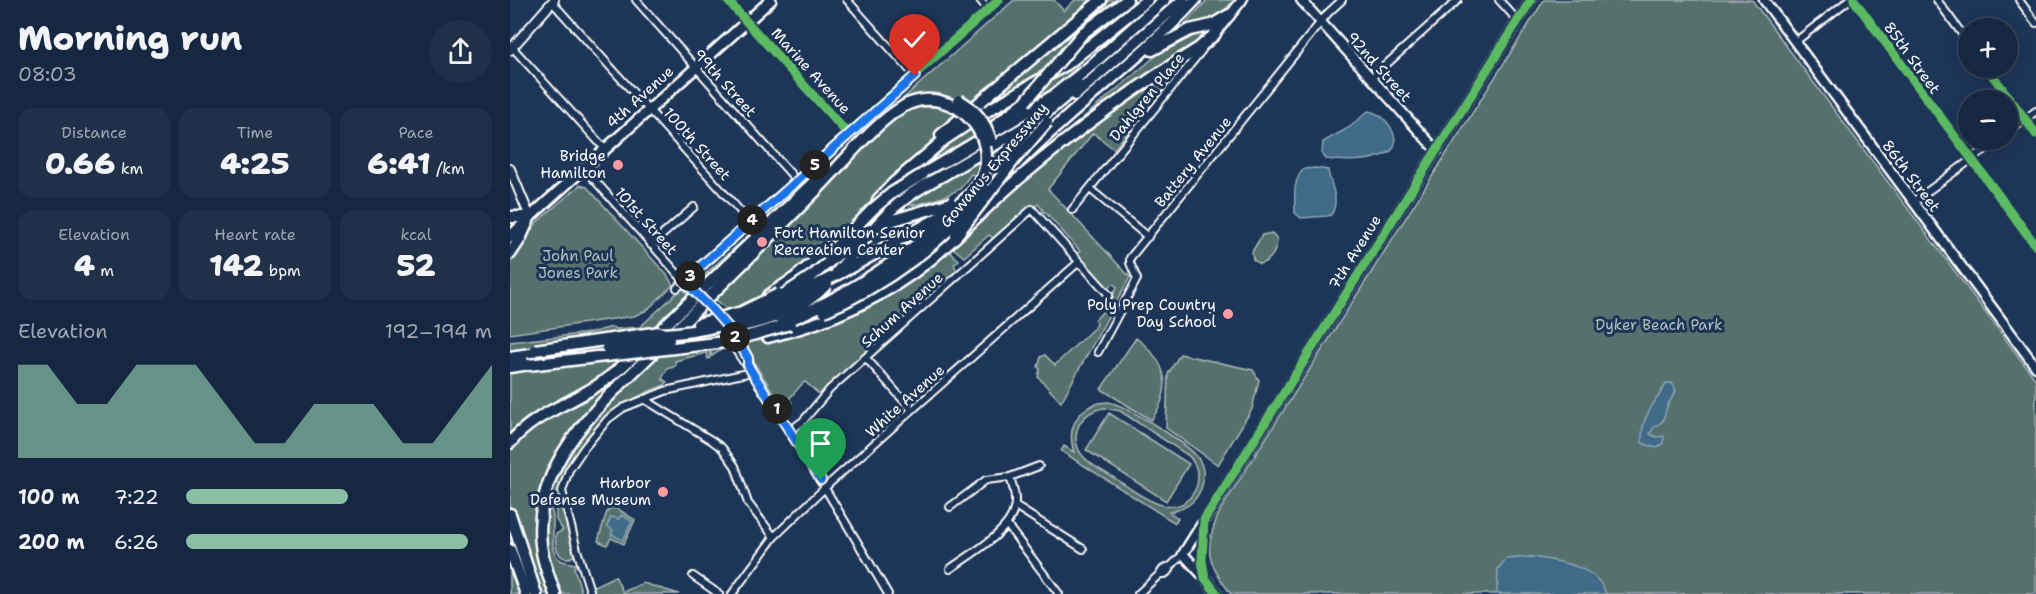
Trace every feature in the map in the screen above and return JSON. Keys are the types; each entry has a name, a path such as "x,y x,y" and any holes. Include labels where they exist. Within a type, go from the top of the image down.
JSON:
{"highway":[{"path":"910,169 942,135 1101,0"},
{"path":"960,151 1025,102 1083,33 1127,0"},
{"name":"Gowanus Expressway","path":"538,352 727,324 795,278 839,239 894,183 945,139 1067,64 1147,0"},
{"name":"Gowanus Expressway","path":"654,334 742,312 778,294 816,266 892,193 960,151 1022,117 1053,96 1087,69 1164,0"},
{"path":"510,359 680,338 740,327 782,315 796,308 825,286 898,204 915,191 1037,120 1173,0"},
{"name":"Gowanus Expressway","path":"528,365 727,342 789,332 878,295 909,276 956,236 1014,160 1047,122 1183,0"},
{"name":"Gowanus Expressway","path":"1014,167 1155,42 1195,0"},
{"path":"1125,69 1176,36 1212,25 1229,15"},
{"path":"956,236 1022,176 1108,108 1199,48 1215,34"},
{"path":"555,594 542,548 540,529 543,500 556,465 582,426 685,313 890,107 907,97 922,93 945,95 969,107 977,115 987,129 992,149 990,174 978,196 936,240 889,277 833,307 784,327 727,342"},
{"path":"782,323 820,306 864,280 952,216 971,199 983,183 988,169 989,150 982,126 968,110 949,99 923,96 904,102 892,109 831,166"},
{"path":"510,359 538,352 654,334 679,334 714,328 773,308 928,224 969,196 981,178 985,155 981,135 970,117 953,105 928,100 911,103 896,111 685,313 606,380 540,416 512,441"},
{"path":"727,324 779,298 812,276 864,233 887,222 917,215 958,200 976,181 981,170 982,156 978,136 968,119 948,106 929,103 917,104 902,110 847,159"},
{"path":"510,217 529,219"},
{"path":"510,229 529,219"},
{"path":"510,237 529,219"},
{"path":"510,254 529,219"},
{"path":"538,352 606,348"},
{"path":"510,367 606,348"},
{"path":"510,514 536,594"},
{"path":"510,550 526,594"}],"main road":[{"name":"4th Avenue","path":"529,219 583,167 771,0"},
{"name":"Dahlgren Place","path":"1215,34 1242,0"},
{"name":"92nd Street","path":"1301,0 1437,151"},
{"name":"7th Avenue","path":"1183,554 1531,0"},
{"name":"86th Street","path":"1764,0 2035,363"},
{"path":"1183,554 1217,594"}],"street":[{"name":"99th Street","path":"636,0 797,181"},
{"name":"Marine Avenue","path":"727,0 848,134"},
{"path":"847,0 915,76"},
{"path":"980,0 988,10"},
{"path":"677,288 999,0"},
{"name":"Battery Avenue","path":"1098,352 1137,279 1130,258 1328,13 1342,0"},
{"path":"1371,78 1458,0"},
{"path":"1499,0 1518,21"},
{"path":"1795,42 1849,0"},
{"name":"85th Street","path":"1854,0 2036,246"},
{"path":"1937,0 1958,28"},
{"path":"2019,0 2036,23"},
{"path":"553,1 511,48 605,149"},
{"name":"100th Street","path":"553,1 750,222"},
{"name":"Dahlgren Place","path":"1072,210 1215,34"},
{"path":"1994,78 2036,134"},
{"path":"2018,124 2036,111"},
{"path":"1914,202 1984,150"},
{"name":"101st Street","path":"583,167 693,291 727,324 748,358 748,365 752,372 791,430 888,594"},
{"path":"510,169 529,219"},
{"path":"1090,189 1148,237"},
{"path":"651,244 694,207"},
{"name":"Schum Avenue","path":"791,430 803,421 830,389 1032,209 1079,262"},
{"path":"1079,262 1109,295"},
{"name":"White Avenue","path":"732,594 774,537 837,475 1079,262"},
{"path":"866,358 912,410"},
{"path":"591,594 564,499 564,483 576,460 608,419 623,408 665,391 752,372"},
{"path":"644,399 722,448 735,466 748,503 774,537"},
{"path":"950,507 986,480 1010,477 1039,466"},
{"path":"950,569 1007,525 1015,506 1010,477"},
{"path":"1015,506 1083,549"},
{"path":"1007,525 1059,594"},
{"name":"7th Avenue","path":"1138,594 1183,554"},
{"path":"693,576 719,594"}],"green space":[{"path":"1014,0 1054,0 1064,11 1075,0 1096,0 923,150 926,159 962,133 1076,62 1079,65 1028,106 1041,120 1003,186 971,174 960,189 943,197 919,204 891,207 855,220 741,322 696,282"},
{"path":"1108,0 1119,0 1077,33 1047,68 1006,91 1005,89"},
{"path":"1207,0 1234,0 1214,21 1180,30"},
{"name":"Dyker Beach Park","path":"1544,0 1752,0 2036,380 2036,594 1231,594 1216,572 1210,553 1211,534 1221,509"},
{"path":"1216,29 1202,43 1114,101 1102,104 1083,122 1032,161 1174,42 1189,34"},
{"path":"1192,58 1114,149 1093,133 1048,189 1130,277 1061,402 1038,377 1041,357 1045,355 1055,365 1097,325 1095,320 1106,308 1117,287 1113,284 1109,287 1105,286 1077,255 1080,251 1045,212 1040,214 1043,210 1038,204 1034,207 1032,205 994,239 989,235 964,257 953,248 993,205 1109,112"},
{"name":"John Paul Jones Park","path":"580,185 587,187 667,275 673,285 647,310 634,316 510,334 510,261 537,222"},
{"path":"1272,233 1277,239 1276,247 1267,261 1259,264 1253,259 1252,252 1262,235"},
{"path":"949,251 959,260 954,265 958,272 820,395 805,382 803,383 789,399 792,403 785,411 742,344 813,328 851,315 882,300 910,282"},
{"path":"682,288 713,324 721,350 712,356 710,351 708,359 706,353 675,361 676,365 672,368 668,367 662,379 667,382 665,385 622,406 597,427 576,452 560,487 565,519 575,550 574,556 565,558 557,549 556,534 563,530 556,520 556,511 548,499 553,516 553,549 562,561 579,565 574,567 582,594 510,594 510,342 590,333 612,327 616,329 640,327"},
{"path":"1136,338 1154,356 1164,375 1163,397 1151,420 1101,389"},
{"path":"1180,354 1253,370 1259,380 1252,409 1218,465 1166,428 1168,374"},
{"path":"1098,403 1116,404 1141,417 1170,435 1198,458 1203,471 1201,489 1190,504 1169,512 1178,518 1175,523 1061,451 1064,446 1074,452 1072,433 1074,425 1083,411","holes":["1105,408 1120,411 1189,456 1196,468 1198,481 1195,490 1187,500 1178,505 1167,506 1156,503 1085,459 1076,440 1079,425 1084,418 1090,413"]},
{"path":"1109,413 1189,464 1166,501 1086,450"},
{"path":"610,508 618,509 635,520 624,544 611,538 607,545 598,541"},
{"path":"615,576 623,592 643,583 679,594 594,594 594,586"}],"water":[{"path":"1368,111 1382,117 1390,126 1395,138 1393,149 1381,156 1365,160 1326,159 1322,154 1323,142 1350,127"},
{"path":"1304,169 1328,170 1335,198 1334,209 1331,215 1301,218 1295,213 1296,184"},
{"path":"1667,383 1672,383 1676,391 1667,406 1663,421 1654,427 1650,434 1656,437 1664,436 1663,443 1656,448 1642,443 1642,433 1649,411"},
{"path":"621,515 632,521 623,540 611,534 613,530 607,526 611,517 619,519"},
{"path":"1531,557 1575,566 1594,577 1606,594 1497,594 1498,569 1506,559"}],"cycle path":[{"path":"727,0 848,134 999,0"},
{"path":"1217,594 1205,578 1202,561 1204,520 1531,0"},
{"path":"1854,0 2036,246"},
{"path":"1994,78 2036,134"}],"place":[{"name":"Bridge Hamilton","path":"618,165"},
{"name":"Fort Hamilton Senior Recreation Center","path":"762,242"},
{"name":"Poly Prep Country Day School","path":"1228,314"},
{"name":"Harbor Defense Museum","path":"663,492"}],"route":[{"path":"821,480 752,372 748,365 748,358 734,334 684,281 915,76"}]}
